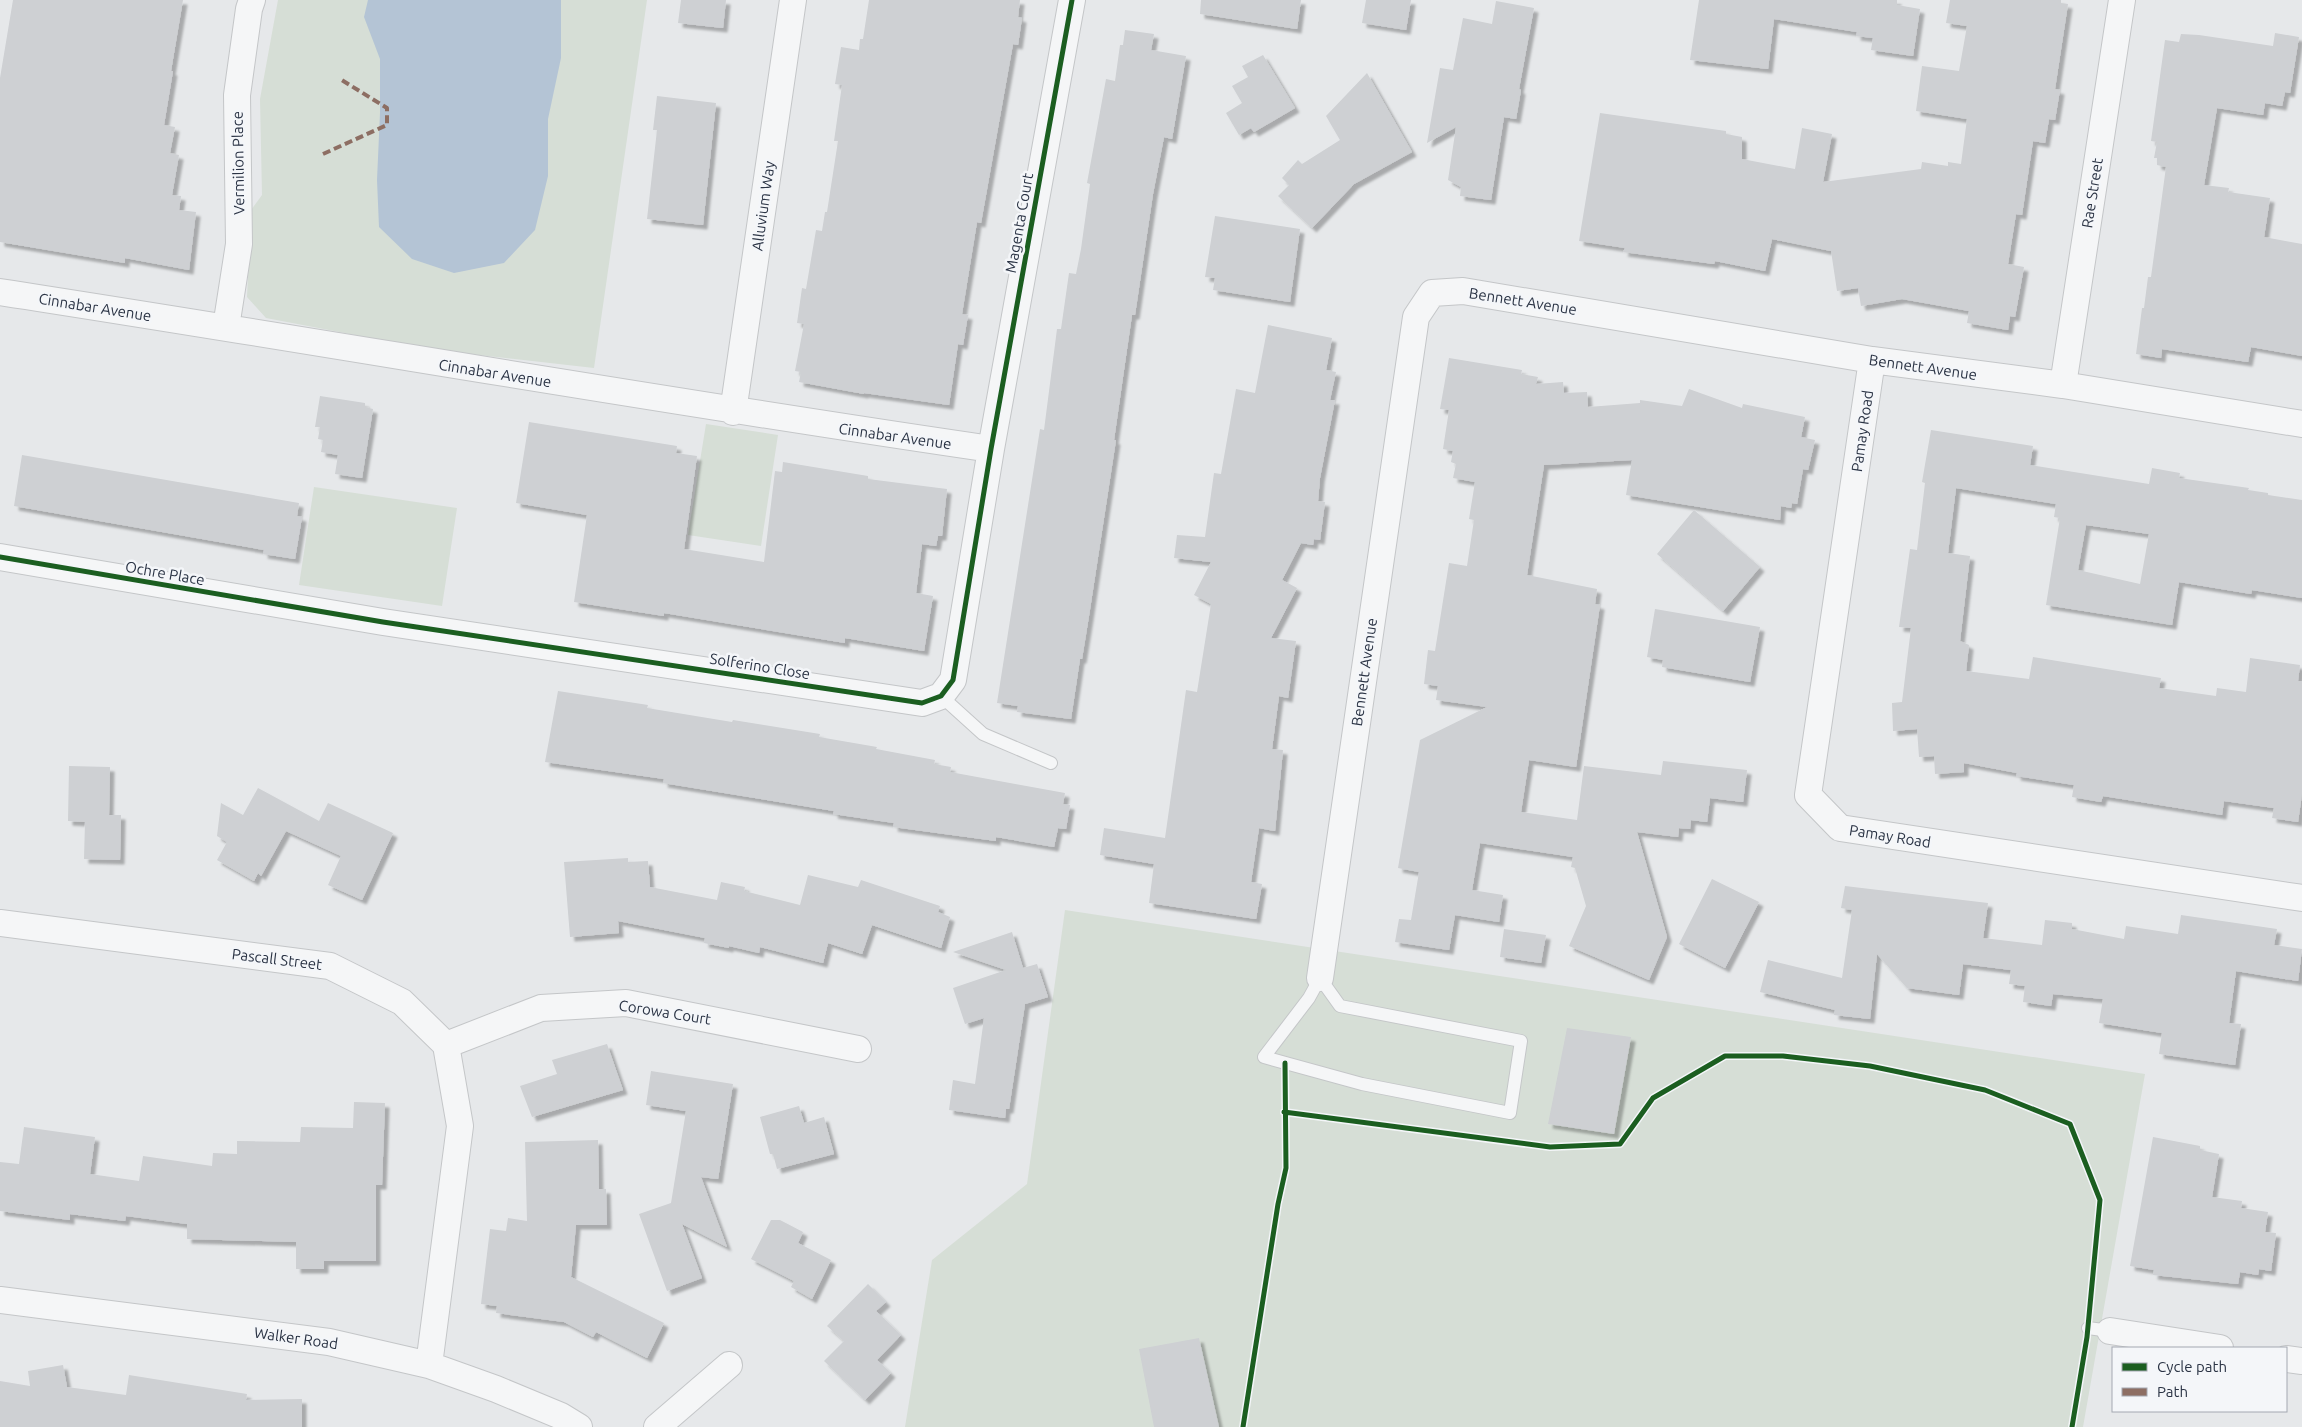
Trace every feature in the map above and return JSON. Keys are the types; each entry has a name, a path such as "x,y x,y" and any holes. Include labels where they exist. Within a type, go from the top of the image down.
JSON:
{"street":[{"name":"Vermilion Place","path":"226,327 239,244 237,95 248,9 252,0"},
{"name":"Alluvium Way","path":"733,412 793,0"},
{"name":"Magenta Court","path":"991,450 1072,0"},
{"name":"Rae Street","path":"2062,385 2122,0"},
{"name":"Bennett Avenue","path":"1320,978 1416,317 1432,293 1463,291 1872,360 2062,385 2302,424"},
{"name":"Cinnabar Avenue","path":"0,292 226,327 733,412 991,450"},
{"name":"Pamay Road","path":"1872,360 1808,795 1840,828 2302,898"},
{"path":"941,696 953,680 991,450"},
{"name":"Ochre Place","path":"0,558 325,613"},
{"name":"Solferino Close","path":"325,613 922,703 941,696"},
{"name":"Pascall Street","path":"0,923 330,966 402,1002 446,1045"},
{"name":"Corowa Court","path":"446,1045 541,1008 626,1003 858,1049"},
{"path":"429,1365 460,1126 446,1045"},
{"name":"Walker Road","path":"0,1300 329,1342 429,1365 561,1416 578,1427"},
{"path":"2099,1329 2214,1347"},
{"path":"2287,1359 2302,1362"},
{"path":"656,1427 729,1365"}],"lane":[{"path":"941,696 983,734 1051,763"},
{"path":"1320,978 1340,1006 1521,1041 1510,1113 1362,1084 1264,1057 1309,998 1320,978"}],"shaded area":[{"path":"278,0 647,0 594,368 434,350 266,318 247,297 251,210 262,195 260,99"},
{"path":"706,424 778,435 761,546 688,535"},
{"path":"314,487 457,508 442,606 299,585"},
{"path":"1065,910 2145,1074 2083,1427 905,1427 932,1260 1027,1184"}],"water":[{"path":"368,0 561,0 561,58 548,119 548,176 535,230 504,263 454,273 412,259 379,227 377,180 380,59 364,17"}],"building":[{"path":"13,0 183,0 164,125 175,127 170,153 179,155 172,195 181,196 179,210 196,212 189,270 125,258 125,263 0,242 0,78"},
{"path":"681,0 726,0 723,28 678,23"},
{"path":"869,0 1020,0 1018,17 1022,18 1018,45 1013,44 981,223 977,222 962,314 968,315 963,345 958,344 949,405 864,394 799,382 801,372 795,371 804,324 797,323 802,288 806,289 816,230 822,231 825,212 827,212 838,141 834,141 842,85 835,84 841,47 859,50 860,39 863,39"},
{"path":"1201,0 1301,0 1297,29 1200,14"},
{"path":"1366,0 1411,0 1406,30 1362,23"},
{"path":"1699,0 1897,0 1897,5 1920,9 1913,56 1871,50 1873,38 1856,36 1857,32 1774,19 1768,69 1690,60"},
{"path":"1950,0 2061,0 2061,3 2068,4 2055,89 2060,90 2055,120 2049,119 2045,143 2033,141 2022,215 2016,214 2008,264 2024,267 2015,317 2010,316 2008,330 1967,323 1969,311 1902,299 1861,306 1858,288 1837,291 1831,251 1772,239 1765,271 1715,261 1714,264 1623,252 1625,248 1579,241 1600,113 1726,131 1726,134 1742,137 1742,159 1795,169 1802,128 1832,134 1823,182 1921,169 1922,162 1948,166 1948,162 1961,164 1967,119 1916,111 1922,66 1959,71 1967,26 1946,23"},
{"path":"1496,1 1534,8 1519,89 1521,90 1516,119 1504,117 1491,200 1460,196 1461,187 1448,180 1456,127 1427,143 1440,68 1453,70 1463,18 1492,24"},
{"path":"1125,30 1154,34 1151,50 1186,56 1172,139 1164,137 1153,194 1135,315 1132,315 1114,440 1116,440 1071,719 1017,712 1018,706 997,703 1040,429 1044,430 1057,329 1061,329 1069,273 1076,274 1081,249 1090,184 1087,183 1106,79 1115,81 1120,45 1123,45"},
{"path":"2275,33 2299,37 2290,93 2285,92 2282,106 2265,103 2263,115 2217,108 2204,185 2229,188 2228,192 2270,198 2264,237 2302,244 2302,356 2251,347 2248,362 2162,349 2161,358 2136,354 2148,277 2151,277 2166,167 2157,165 2157,158 2154,158 2157,142 2151,141 2165,40 2179,42 2181,34 2199,35 2273,46"},
{"path":"1263,55 1295,108 1254,132 1251,128 1239,135 1226,113 1242,103 1232,86 1248,77 1242,66"},
{"path":"1367,73 1412,152 1354,184 1312,228 1278,196 1289,185 1282,178 1298,160 1302,164 1340,140 1326,116"},
{"path":"657,96 716,103 703,225 647,219 657,130 653,130"},
{"path":"1215,216 1300,229 1290,302 1213,290 1215,278 1205,277"},
{"path":"1268,325 1332,338 1326,370 1336,372 1330,400 1335,400 1320,478 1318,501 1325,502 1320,540 1314,539 1313,545 1301,543 1282,580 1297,588 1271,638 1296,641 1288,698 1279,696 1272,749 1283,750 1275,831 1259,828 1251,882 1262,884 1256,919 1149,903 1154,864 1100,855 1104,828 1165,838 1186,690 1197,692 1211,604 1194,595 1211,562 1174,558 1177,535 1205,537 1214,473 1221,474 1236,389 1255,393"},
{"path":"1449,358 1522,370 1521,374 1538,377 1536,384 1563,382 1564,393 1587,392 1588,407 1640,403 1640,400 1682,406 1689,389 1742,408 1743,404 1805,417 1801,437 1815,440 1808,470 1803,469 1797,504 1792,503 1791,508 1781,506 1780,520 1626,495 1632,460 1544,465 1527,575 1597,589 1595,604 1600,605 1576,767 1529,760 1521,812 1577,820 1584,766 1661,775 1663,761 1747,770 1743,802 1710,798 1707,822 1691,820 1690,829 1679,828 1678,837 1637,832 1667,937 1649,980 1569,946 1586,906 1575,868 1571,867 1573,857 1480,843 1472,890 1503,895 1499,922 1455,915 1449,950 1395,942 1399,919 1411,920 1419,872 1398,868 1420,740 1487,707 1436,700 1438,686 1424,684 1428,650 1435,651 1449,563 1467,566 1474,520 1469,519 1475,482 1453,478 1456,464 1451,462 1453,451 1443,449 1449,410 1440,409"},
{"path":"320,396 365,403 365,407 373,409 362,478 335,474 338,455 321,452 323,440 318,439 320,427 315,427"},
{"path":"529,422 677,446 676,453 697,456 684,549 764,562 775,471 782,472 783,462 868,476 868,479 947,489 942,536 938,536 936,546 922,544 916,593 933,596 924,651 845,638 845,643 664,613 664,616 574,602 587,515 516,503"},
{"path":"1931,430 2033,446 2030,465 2149,484 2152,468 2180,473 2179,478 2249,488 2248,490 2268,493 2268,495 2302,500 2302,598 2252,590 2251,594 2179,582 2172,625 2046,605 2060,518 2054,517 2056,504 1956,488 1948,553 1970,556 1960,641 1969,645 1966,671 2029,679 2033,657 2161,678 2159,688 2216,696 2217,688 2246,692 2250,658 2300,665 2298,681 2302,681 2302,794 2298,822 2272,818 2274,808 2224,801 2222,815 2103,796 2101,802 2072,797 2074,785 2016,776 2017,773 1964,763 1964,772 1935,774 1934,756 1919,757 1917,729 1893,731 1892,703 1902,702 1911,628 1899,627 1910,549 1917,550 1925,483 1922,482","holes":["2086,525 2149,534 2140,584 2078,570"]},
{"path":"22,455 299,503 297,516 302,517 295,559 263,554 264,550 14,506"},
{"path":"1694,510 1760,567 1723,611 1657,554"},
{"path":"1655,609 1760,627 1750,682 1662,667 1663,660 1647,657"},
{"path":"558,691 648,705 647,708 732,722 733,720 820,734 819,737 935,760 934,764 951,767 950,772 1065,793 1063,804 1070,805 1066,829 1058,828 1054,847 996,837 996,841 893,827 894,823 833,814 834,811 663,783 664,779 545,762"},
{"path":"69,766 110,767 109,815 121,815 120,860 84,859 85,822 68,821"},
{"path":"258,788 319,821 328,803 393,833 362,900 328,885 341,856 286,831 261,876 258,873 254,881 217,860 227,842 217,836 221,803 243,815"},
{"path":"628,858 628,862 648,861 650,887 717,900 721,882 745,887 744,891 800,905 808,875 858,887 861,880 940,906 938,912 950,917 941,948 872,925 862,954 828,943 823,963 760,947 759,953 729,946 729,948 704,943 705,938 618,921 619,933 570,937 564,862"},
{"path":"1712,879 1759,902 1725,968 1679,944"},
{"path":"1845,886 1988,903 1983,938 2042,945 2045,920 2072,923 2072,929 2124,939 2126,926 2178,934 2181,915 2277,929 2274,945 2302,949 2298,981 2236,971 2229,1023 2241,1024 2235,1065 2159,1054 2162,1033 2099,1023 2103,999 2053,994 2051,1006 2023,1002 2025,986 2009,984 2011,970 1963,964 1959,995 1907,988 1877,954 1870,1019 1834,1015 1835,1010 1760,992 1768,960 1842,978 1852,910 1841,908"},
{"path":"1504,929 1546,935 1541,963 1500,957"},
{"path":"1012,932 1023,968 1037,964 1048,997 1025,1004 1009,1109 1006,1109 1005,1118 949,1110 953,1080 975,1084 984,1018 965,1024 953,988 1006,970 953,952"},
{"path":"1567,1028 1631,1037 1614,1134 1548,1124"},
{"path":"607,1044 623,1090 532,1117 520,1086 557,1074 552,1060"},
{"path":"651,1071 733,1084 718,1179 701,1177 727,1247 682,1224 702,1278 667,1291 639,1214 671,1203 686,1111 646,1105"},
{"path":"354,1102 385,1103 382,1185 376,1185 376,1261 324,1261 324,1269 296,1269 296,1242 187,1239 187,1224 126,1216 125,1221 70,1214 70,1220 0,1211 0,1162 19,1164 24,1127 95,1137 90,1174 139,1181 143,1156 212,1166 213,1153 237,1154 237,1141 300,1142 301,1127 353,1128"},
{"path":"799,1106 804,1123 824,1117 834,1154 777,1169 773,1154 770,1154 760,1117"},
{"path":"2153,1137 2200,1146 2200,1150 2219,1154 2212,1197 2242,1201 2241,1208 2268,1212 2265,1232 2276,1233 2271,1271 2259,1269 2258,1275 2240,1272 2238,1284 2153,1275 2154,1270 2130,1266"},
{"path":"598,1140 599,1189 606,1189 607,1225 576,1225 571,1277 664,1323 647,1358 596,1332 593,1337 564,1322 496,1313 497,1306 481,1304 490,1229 506,1231 508,1218 527,1221 525,1142"},
{"path":"771,1220 780,1220 803,1232 798,1243 831,1260 812,1299 791,1287 794,1281 751,1259"},
{"path":"868,1284 886,1302 876,1311 901,1335 877,1360 891,1373 865,1400 824,1361 844,1341 827,1326"},
{"path":"1199,1338 1219,1427 1154,1427 1139,1349"},
{"path":"63,1365 67,1387 126,1395 129,1375 247,1394 246,1400 302,1399 302,1427 0,1427 0,1381 30,1386 28,1371"}],"marked path":[{"path":"323,154 387,125 387,108 340,79"}],"cycle path":[{"path":"0,557 383,622 922,703 941,696 953,680 991,449 1072,0"},
{"path":"1284,1112 1550,1147 1620,1144 1653,1098 1725,1056 1783,1056 1870,1066 1985,1090 2070,1124 2100,1200 2087,1337 2072,1427"},
{"path":"1243,1427 1278,1204 1286,1168 1285,1063"}]}
